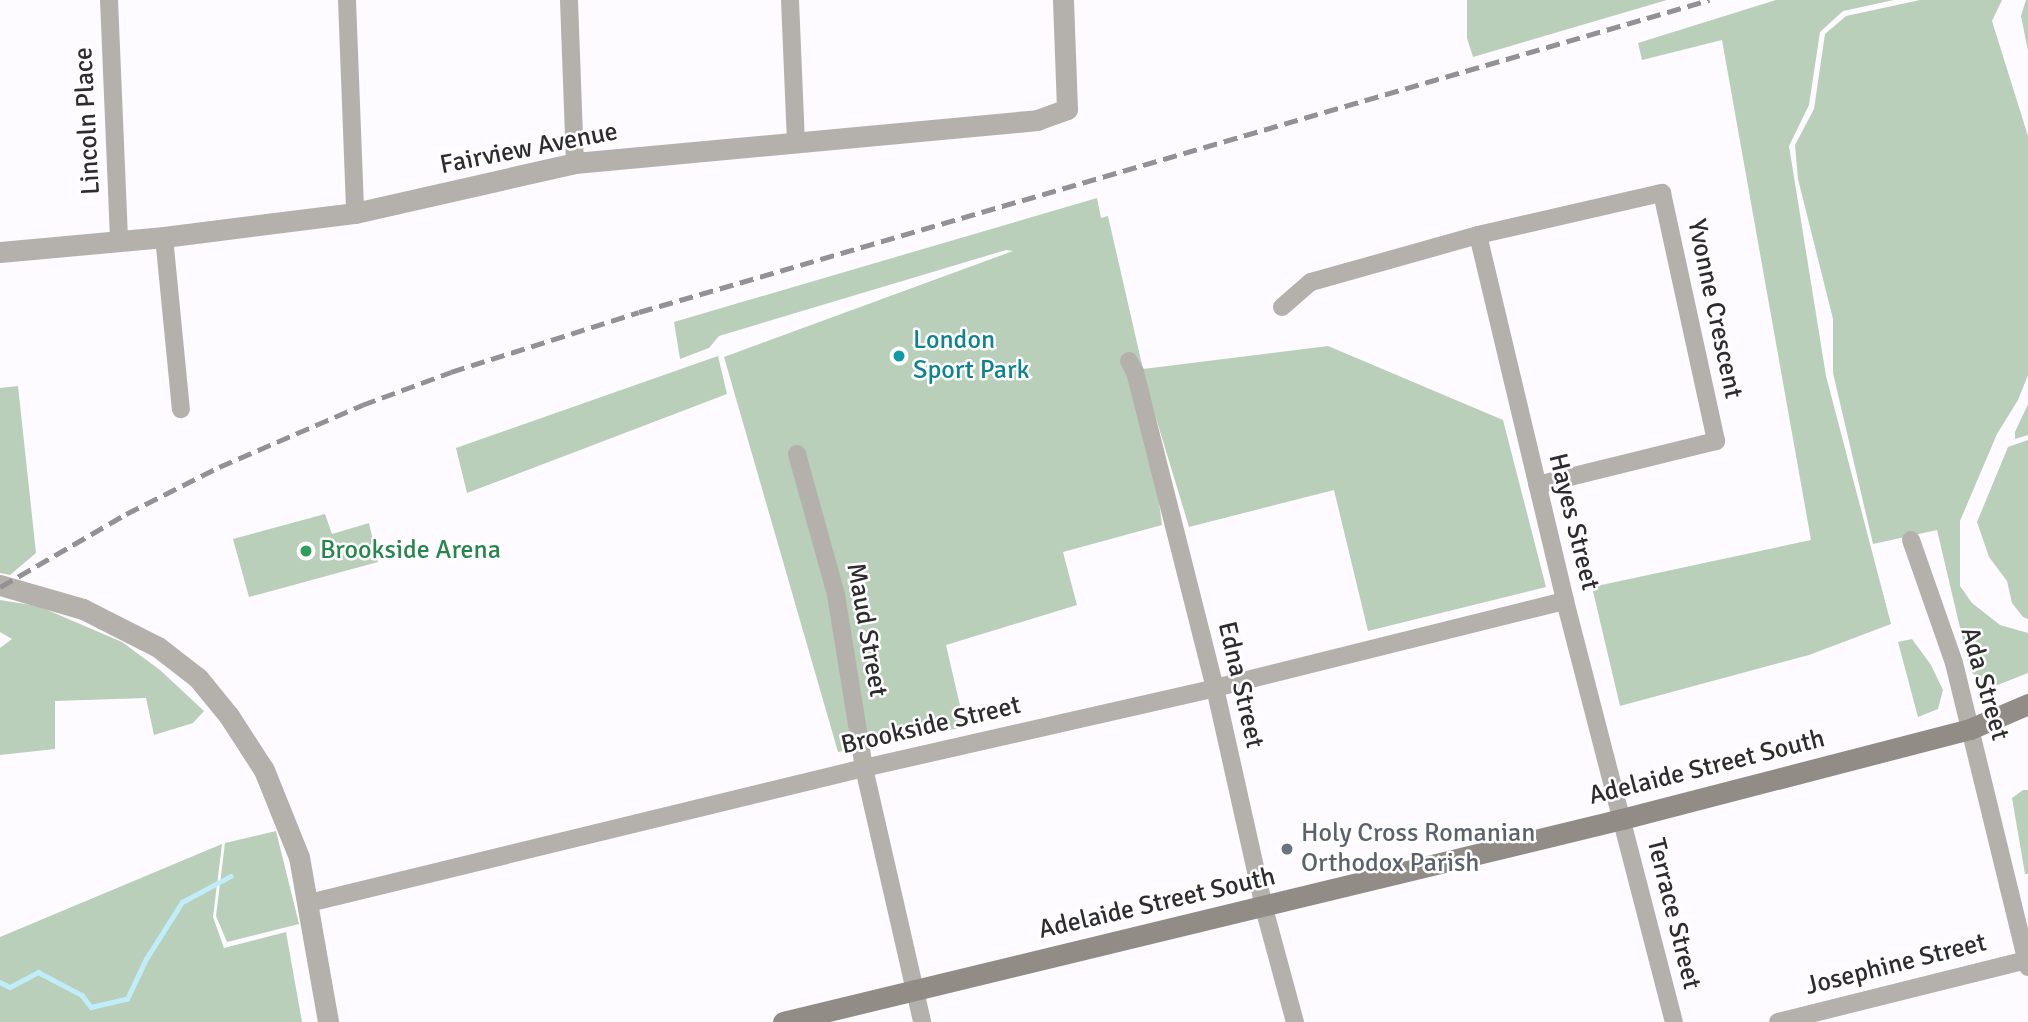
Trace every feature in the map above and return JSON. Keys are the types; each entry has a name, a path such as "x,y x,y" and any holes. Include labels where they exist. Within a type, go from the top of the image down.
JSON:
{"main road":[{"name":"Adelaide Street South","path":"783,1022 1264,908 1622,819 1970,729 2028,704"}],"street":[{"name":"Lincoln Place","path":"109,0 119,240"},
{"path":"347,0 355,213"},
{"path":"569,0 575,163"},
{"path":"790,0 796,142"},
{"name":"Fairview Avenue","path":"0,252 164,237 355,213 575,163 1037,120 1067,108 1063,0"},
{"name":"Yvonne Crescent","path":"1478,235 1662,193 1716,441 1537,485"},
{"path":"1282,307 1311,282 1478,235"},
{"name":"Hayes Street","path":"1478,235 1565,601 1622,819"},
{"path":"164,237 181,409"},
{"name":"Edna Street","path":"1129,361 1135,372 1215,688 1264,908 1295,1022"},
{"name":"Maud Street","path":"797,454 836,595 864,768 922,1022"},
{"name":"Ada Street","path":"1911,540 1954,663 2027,963"},
{"path":"0,585 94,614 158,647 198,678 229,716 264,770 299,857 328,1022"},
{"name":"Brookside Street","path":"309,903 864,768 1215,688 1565,601"},
{"name":"Terrace Street","path":"1622,819 1674,1022"},
{"name":"Josephine Street","path":"1778,1022 2027,963"}],"green space":[{"path":"1467,0 1667,0 1473,57 1467,38"},
{"path":"1776,0 1894,0 1843,11 1820,32 1809,105 1789,146 1826,376 1891,624 1809,655 1620,706 1592,587 1811,540 1722,40 1642,60 1638,43"},
{"path":"1920,0 2002,0 1992,21 2028,136 2028,375 2018,400 1997,434 1960,521 1960,586 1972,603 2000,625 2028,633 2028,673 1995,686 1981,683 1970,670 1937,530 1873,544 1833,373 1833,319 1798,179 1795,145 1814,109 1825,34 1846,16"},
{"path":"2028,0 2028,51 2021,16"},
{"path":"1097,198 1101,218 1108,216 1143,369 1328,346 1503,420 1546,587 1368,631 1334,490 1189,527 1143,375 1162,525 1063,552 1077,605 946,645 965,727 838,752 724,357 1013,251 1006,250 719,336 709,348 680,359 674,322"},
{"path":"718,356 727,394 467,493 456,448"},
{"path":"18,386 36,553 10,575 0,573 0,388"},
{"path":"2028,404 2028,435 2015,439 2015,432"},
{"path":"2028,440 2028,619 2023,617 2012,603 2007,581 1989,557 1977,522 2008,447"},
{"name":"Brookside Arena","path":"325,514 332,534 369,523 378,562 249,597 233,539"},
{"path":"0,600 38,606 122,642 160,670 204,711 193,723 154,735 146,698 55,701 55,749 0,755 0,648 12,639 0,632"},
{"path":"1912,639 1931,665 1943,690 1938,709 1918,717 1898,642"},
{"path":"2023,790 2028,790 2028,874 2025,874 2012,798"},
{"path":"276,831 299,924 227,942 216,916 225,843"},
{"path":"222,844 213,917 224,948 286,932 302,1022 0,1022 0,937"}],"waterway":[{"path":"0,982 10,987 38,972 82,995 91,1007 127,999 146,959 182,902 231,876"}],"railway":[{"path":"0,587 126,514 219,467 362,405 451,372 639,312 1709,0"}],"place":[{"name":"London Sport Park","path":"899,356"},
{"name":"Brookside Arena","path":"306,551"},
{"name":"Holy Cross Romanian Orthodox Parish","path":"1287,849"}]}
